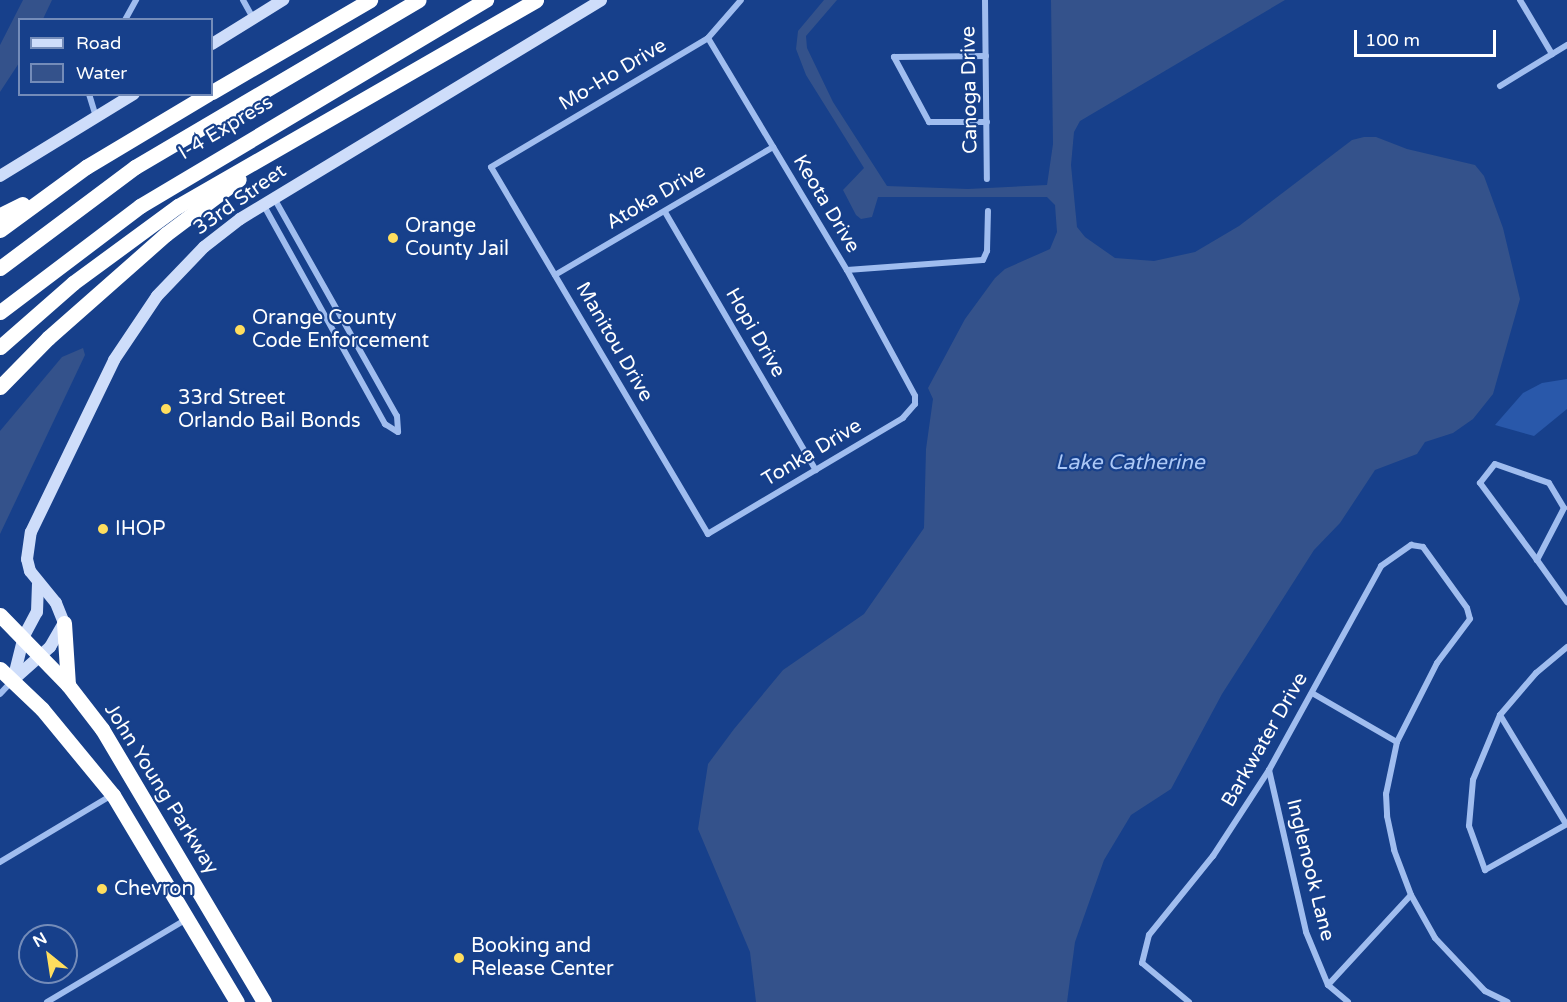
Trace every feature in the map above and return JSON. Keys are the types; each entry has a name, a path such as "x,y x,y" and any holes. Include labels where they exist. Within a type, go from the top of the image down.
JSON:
{"highway":[{"path":"213,91 370,0"},
{"name":"I-4 Express","path":"0,268 135,168 418,0"},
{"name":"I-4 Express","path":"0,312 140,206 486,0"},
{"path":"0,347 73,283 144,229 321,121 536,0"},
{"path":"0,230 48,193 205,96"},
{"path":"0,387 48,338 166,234 321,121"},
{"path":"0,215 48,193"},
{"name":"John Young Parkway","path":"0,615 24,636 68,685 121,759 264,1002"},
{"path":"64,623 68,685"},
{"path":"0,669 70,740 113,795 237,1002"},
{"path":"188,918 230,943"}],"street":[{"path":"126,18 136,0"},
{"path":"243,0 253,18"},
{"path":"213,43 283,0"},
{"name":"33rd Street","path":"64,623 56,603 38,584 27,559 31,532 130,332 157,296 197,254 268,200 601,0"},
{"name":"Mo-Ho Drive","path":"491,167 708,38 741,0"},
{"name":"Canoga Drive","path":"985,0 987,179"},
{"path":"1520,0 1552,54"},
{"name":"Keota Drive","path":"708,38 847,270 913,388"},
{"path":"1500,86 1567,45"},
{"path":"986,56 894,57 929,122 987,122"},
{"path":"90,96 96,119"},
{"path":"0,176 131,96"},
{"name":"Atoka Drive","path":"555,275 666,212 773,147"},
{"name":"Manitou Drive","path":"491,167 708,534"},
{"path":"268,200 397,416 398,432 385,424 268,200"},
{"name":"Hopi Drive","path":"666,212 816,470"},
{"path":"847,270 983,260 987,251 988,212"},
{"name":"Tonka Drive","path":"708,534 903,418 915,404 913,388"},
{"path":"1537,560 1564,508 1549,483 1495,464 1480,483 1567,602"},
{"name":"Barkwater Drive","path":"1189,1002 1142,963 1149,935 1213,856 1269,770 1381,566 1411,545 1423,547 1467,608 1470,619 1437,663 1397,742"},
{"name":"33rd Street","path":"13,680 24,636 37,612 38,584"},
{"path":"0,694 41,655 64,623"},
{"path":"1500,715 1566,824 1485,870 1469,826 1473,780 1500,715 1536,673 1566,649"},
{"path":"1312,693 1397,742 1386,794 1387,816 1394,850 1420,915 1447,952 1485,991 1508,1002"},
{"name":"Inglenook Lane","path":"1269,770 1306,932 1328,985 1348,1002"},
{"path":"0,862 113,795"},
{"path":"1328,985 1412,895"},
{"path":"47,1002 188,918"}],"shaded area":[{"path":"1567,379 1567,409 1534,436 1495,425 1523,393 1542,383"}],"water":[{"path":"23,0 52,0 43,18 18,18 18,65 0,92 0,45"},
{"name":"Lake Catherine","path":"824,0 837,0 806,36 807,48 833,102 887,186 968,189 1047,185 1053,144 1051,0 1285,0 1080,121 1074,132 1071,165 1077,227 1085,237 1115,258 1154,261 1195,252 1239,226 1352,140 1364,137 1376,137 1407,149 1475,165 1484,176 1503,228 1520,299 1493,394 1473,419 1453,433 1425,442 1417,454 1375,470 1340,523 1314,550 1222,694 1171,789 1131,815 1104,860 1075,942 1067,1002 756,1002 750,952 698,829 708,764 734,729 783,670 864,614 924,528 926,449 933,399 928,388 965,319 995,278 1005,269 1050,249 1057,232 1055,205 1047,197 878,197 872,217 861,219 856,215 843,190 864,168 806,75 796,49 798,31"},
{"path":"83,348 85,355 0,534 0,431 62,357"}],"place":[{"name":"Orange County Jail","path":"393,238"},
{"name":"Orange County Code Enforcement","path":"240,330"},
{"name":"33rd Street Orlando Bail Bonds","path":"166,409"},
{"name":"IHOP","path":"103,529"},
{"name":"Chevron","path":"102,889"},
{"name":"Booking and Release Center","path":"459,958"}]}
